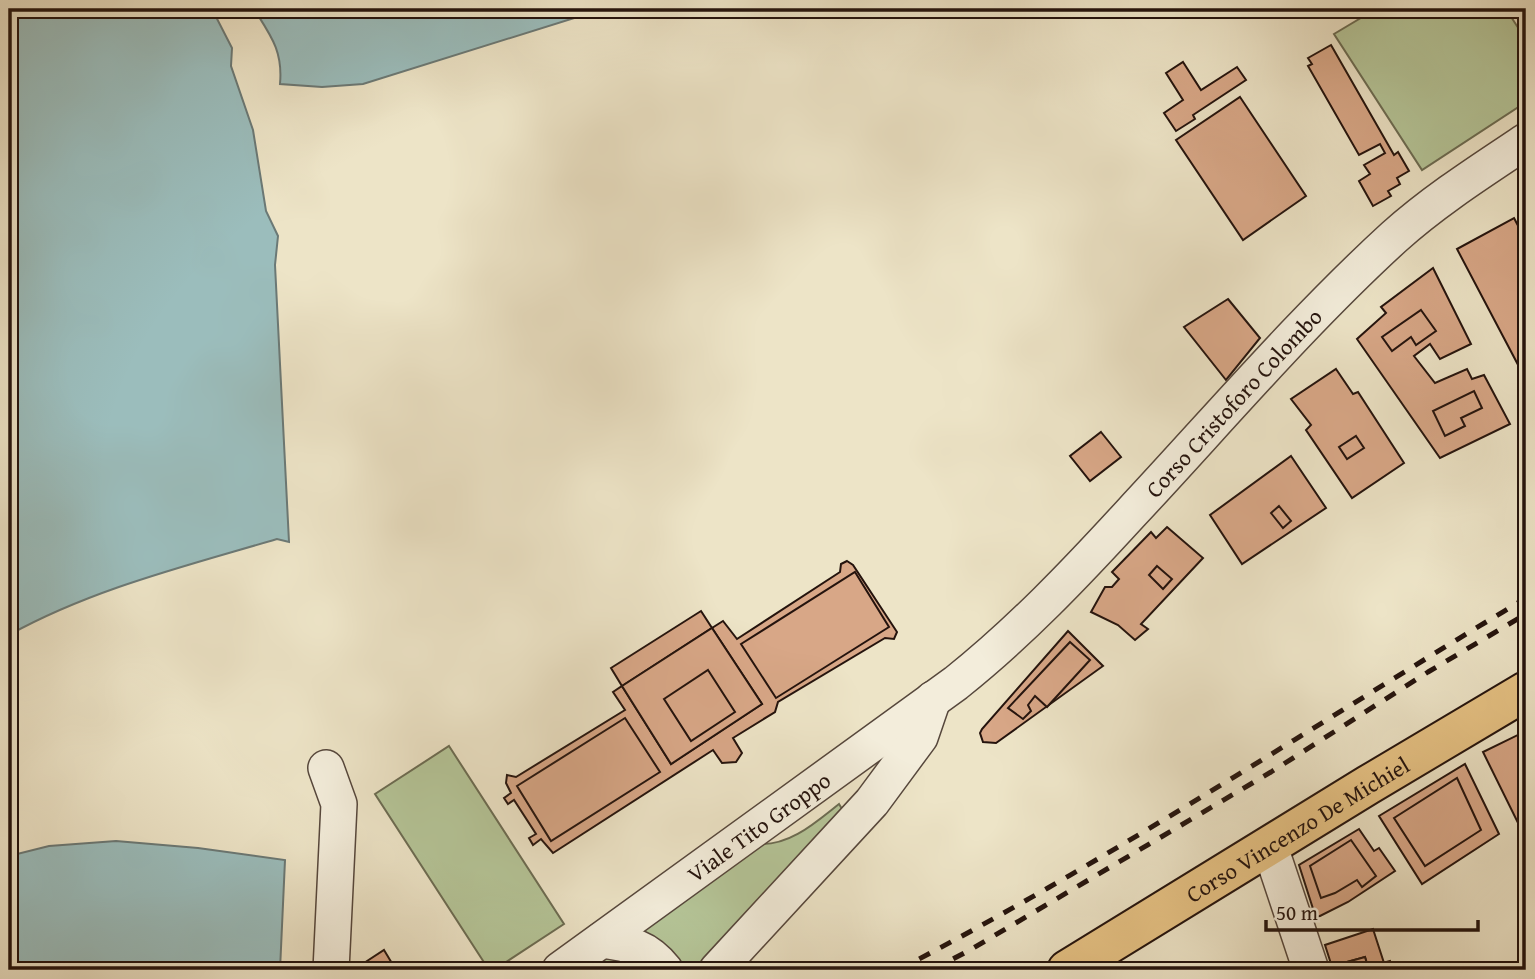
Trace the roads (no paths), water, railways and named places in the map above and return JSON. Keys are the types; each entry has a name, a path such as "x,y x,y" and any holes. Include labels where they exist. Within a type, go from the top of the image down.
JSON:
{"main road":[{"name":"Corso Vincenzo De Michiel","path":"1068,970 1526,691"}],"street":[{"name":"Corso Cristoforo Colombo","path":"945,691 998,650 1083,566 1321,309 1395,236 1443,198 1526,141"},
{"name":"Viale Tito Groppo","path":"565,968 945,691"},
{"path":"717,970 872,802 920,737 945,691"},
{"path":"326,768 339,804 331,970"},
{"path":"1270,846 1311,970"},
{"path":"602,940 647,951 665,970"}],"water":[{"path":"9,9 212,9 232,48 231,66 253,130 266,211 278,236 275,265 289,542 277,539 140,580 73,604 9,635"},
{"path":"254,9 603,9 363,84 322,87 280,84 278,53"},
{"path":"116,841 198,848 285,860 280,970 9,970 9,856 49,846"}],"railway":[{"path":"898,970 1137,836 1526,598"},
{"path":"932,970 1271,772 1428,672 1526,614"}]}
